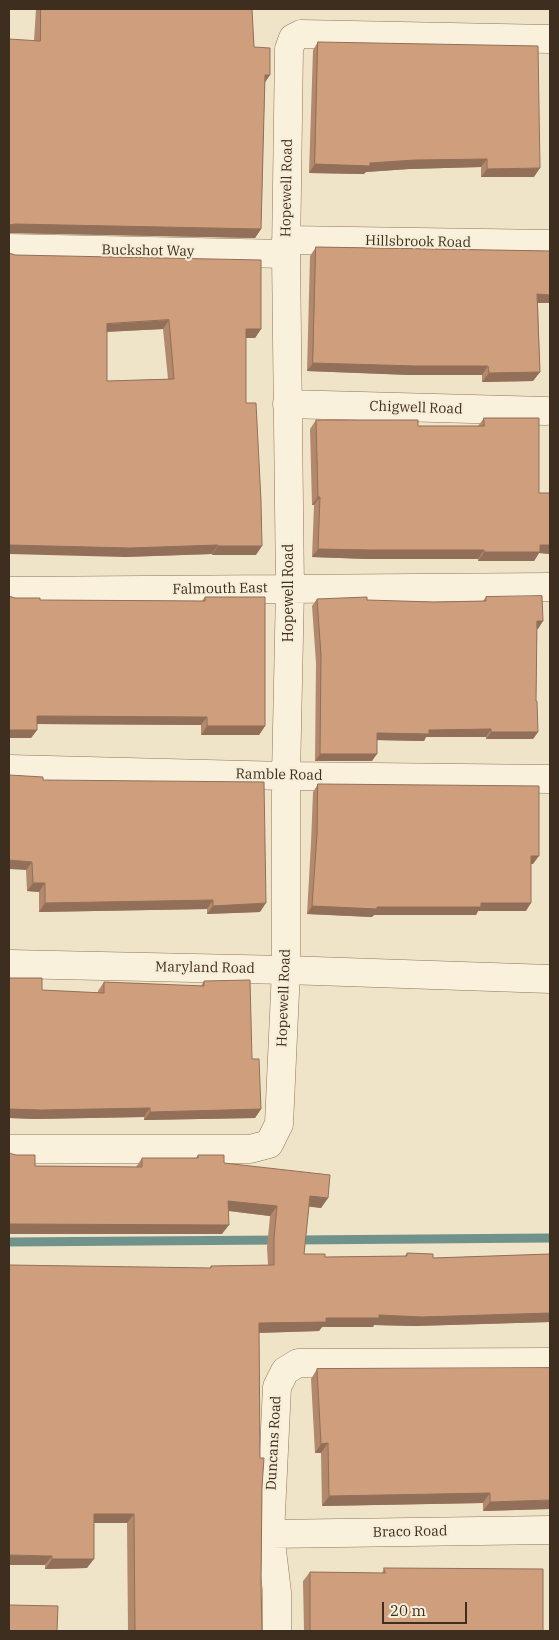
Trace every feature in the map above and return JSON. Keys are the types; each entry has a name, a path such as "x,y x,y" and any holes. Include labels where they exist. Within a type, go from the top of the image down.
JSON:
{"street":[{"name":"Hopewell Road","path":"9,1149 250,1149 269,1144 279,1124 286,970 286,776 290,589 286,247 289,49 293,38 301,34 550,39"},
{"name":"Hillsbrook Road","path":"286,247 550,244"},
{"name":"Buckshot Way","path":"9,248 286,247"},
{"name":"Chigwell Road","path":"287,404 546,411"},
{"name":"Falmouth East","path":"9,591 550,587"},
{"name":"Ramble Road","path":"9,770 550,779"},
{"name":"Maryland Road","path":"9,964 286,970 550,979"},
{"name":"Duncans Road","path":"277,1631 277,1592 270,1534 277,1387 285,1371 298,1363 548,1362"},
{"name":"Braco Road","path":"270,1534 550,1530"}],"building":[{"path":"41,9 252,9 254,47 270,48 270,75 265,75 261,229 9,225 9,39 40,41"},
{"path":"318,42 538,46 540,168 487,169 487,159 415,160 370,163 370,166 315,164"},
{"path":"316,247 550,251 550,295 537,294 540,372 489,373 488,366 313,363"},
{"path":"9,253 15,255 261,260 261,329 246,329 246,403 256,403 262,546 218,545 130,548 9,545","holes":["169,320 174,379 107,381 107,324"]},
{"path":"484,418 539,418 539,493 550,493 550,545 540,545 540,552 318,549 320,497 318,497 316,420 418,420 418,426 484,426"},
{"path":"9,596 15,598 40,598 40,600 205,601 205,597 265,597 265,726 207,726 207,717 37,716 37,730 9,730"},
{"path":"542,596 543,621 537,621 536,701 538,732 491,732 491,729 429,730 429,734 377,733 377,754 320,754 321,655 317,599 367,597 367,600 434,602 486,601 486,597"},
{"path":"9,775 43,777 43,780 264,782 266,903 213,906 213,900 45,903 45,883 33,883 32,862 9,860"},
{"path":"318,784 539,786 539,856 531,856 531,903 481,903 481,907 377,907 377,909 312,906 317,835"},
{"path":"9,978 42,978 42,990 104,993 104,982 204,986 204,981 250,980 252,1059 259,1059 261,1109 150,1112 150,1108 9,1109"},
{"path":"9,1153 35,1155 35,1166 142,1167 142,1158 198,1158 198,1155 224,1155 224,1163 330,1175 328,1198 310,1196 304,1254 325,1254 325,1257 407,1256 407,1253 433,1254 433,1258 550,1254 550,1313 422,1317 379,1315 379,1318 326,1318 326,1322 259,1323 260,1458 264,1458 262,1487 262,1631 135,1631 134,1514 94,1514 94,1559 52,1559 52,1556 9,1555 9,1265 211,1268 211,1266 274,1265 277,1206 228,1201 229,1225 9,1224"},
{"path":"550,1368 550,1500 490,1502 490,1493 329,1496 328,1443 321,1444 317,1369"},
{"path":"384,1568 543,1569 543,1631 310,1631 310,1572 385,1573"},
{"path":"9,1605 58,1606 57,1631 9,1631"}],"waterway":[{"path":"294,1240 550,1238"},
{"path":"9,1242 278,1240"}]}
